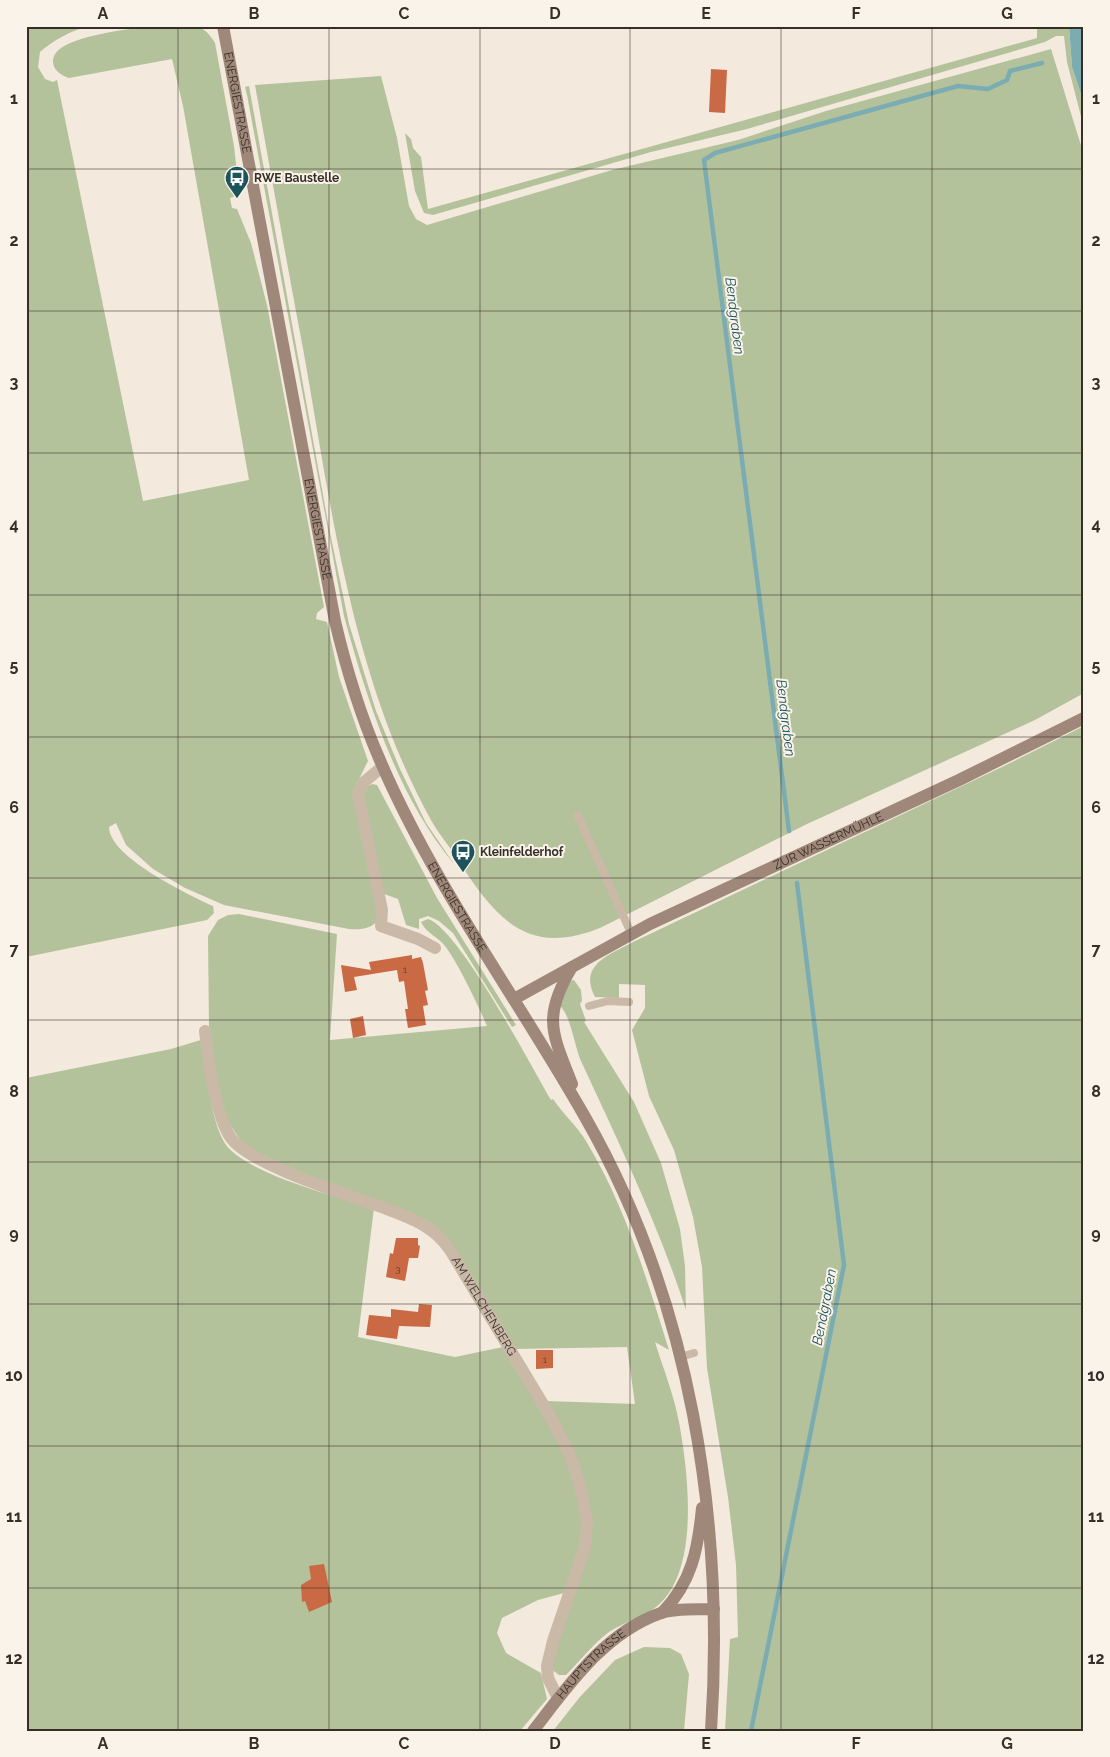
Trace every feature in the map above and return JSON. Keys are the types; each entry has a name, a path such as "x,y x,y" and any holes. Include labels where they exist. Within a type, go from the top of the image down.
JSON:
{"main road":[{"name":"ENERGIESTRASSE","path":"223,26 336,621 355,692 382,767 440,879 586,1119"},
{"name":"ZUR WASSERMÜHLE","path":"514,998 631,933 960,780 1084,718"},
{"path":"573,965 558,993 552,1018 559,1048 586,1119 615,1174 639,1231 660,1289 680,1357 696,1428 711,1540 715,1660 711,1731"},
{"name":"HAUPTSTRASSE","path":"662,1613 680,1591 693,1565 704,1481"},
{"name":"HAUPTSTRASSE","path":"533,1731 590,1661 634,1626 662,1613 714,1609"}],"street":[{"path":"382,767 364,782 358,794 383,914 381,926 418,939 435,948"},
{"name":"AM WELCHENBERG","path":"205,1031 219,1108 226,1130 236,1145 263,1162 410,1217 435,1232 450,1250 555,1426 577,1473 588,1526 582,1557 553,1641 547,1666 548,1678 558,1698"}],"lane":[{"path":"578,816 631,933"},
{"path":"589,1006 608,1001 629,1002"},
{"path":"680,1357 694,1353"}],"green space":[{"path":"26,26 95,26 73,32 46,47 40,52 38,67 45,79 53,82 57,80 143,501 249,480 183,106 172,59 69,78 56,70 53,61 56,52 72,42 106,33 147,27 195,26 204,30 215,43 236,164 235,196 230,198 232,208 237,209 251,243 267,305 324,607 317,613 316,619 327,622 339,677 368,761 356,785 378,920 369,927 349,929 224,905 185,888 153,869 126,845 116,823 109,827 112,839 122,850 152,874 213,906 214,913 207,920 26,957"},
{"path":"1037,26 1069,26 1072,67 1084,103 1084,128 1067,62 1064,36 1056,36 1045,42 747,129 651,152 433,215 424,213 415,191 405,133 411,139 413,148 421,157 428,209 1037,38"},
{"path":"1051,49 1084,155 1084,693 1035,720 807,824 602,927 575,936 552,938 532,934 515,926 499,914 484,897 431,820 404,765 382,709 363,651 348,593 336,533 255,85 381,76 397,138 409,206 416,219 427,225 612,170 738,140 826,111"},
{"path":"249,86 329,528 349,624 376,711 400,769 426,823 454,864 434,837 400,778 374,713 344,616 245,87"},
{"path":"1084,726 1084,1731 725,1731 730,1639 738,1637 736,1565 728,1497 707,1368 702,1267 693,1217 674,1150 649,1096 632,1030 645,1008 645,985 619,984 619,998 595,997 590,977 593,969 599,962 633,942 1004,766"},
{"path":"372,784 377,785 437,898 516,1025 512,1027 453,933 439,921 428,916 419,919 419,929 406,925 398,899 384,894 363,796 366,787"},
{"path":"239,914 337,934 330,1040 487,1026 456,962 442,943 421,922 428,919 441,928 457,947 494,1000 551,1100 553,1099 586,1141 600,1165 624,1217 669,1350 655,1342 679,1422 686,1467 688,1520 685,1546 680,1570 670,1591 656,1607 609,1632 566,1675 559,1675 551,1669 591,1526 546,1401 635,1404 627,1347 515,1349 444,1238 245,1147 228,1122 219,1095 209,1029 208,936 218,920 228,915"},
{"path":"574,980 581,990 582,1001 580,1004 586,1021 584,1022 634,1102 661,1163 680,1229 685,1266 686,1310 663,1246 624,1153 581,1061 567,1016 559,1005 570,981"},
{"path":"204,1039 211,1104 223,1140 232,1152 268,1173 374,1208 358,1337 455,1357 503,1347 544,1413 568,1461 581,1511 582,1536 568,1592 538,1600 502,1618 497,1633 506,1653 541,1673 547,1699 520,1731 26,1731 26,1078 171,1049"},
{"path":"644,1647 670,1648 681,1654 689,1674 684,1731 553,1731 579,1698 615,1660"}],"water":[{"path":"1069,26 1084,26 1084,103 1072,67"}],"building":[{"path":"711,69 727,70 725,113 709,112"},
{"path":"412,955 412,959 421,957 423,963 428,990 425,991 428,1005 423,1006 426,1025 408,1028 405,1009 408,1009 404,981 399,982 397,970 354,977 357,990 345,992 341,965 371,970 369,962"},
{"path":"363,1016 366,1035 353,1038 350,1019"},
{"path":"396,1238 418,1238 418,1245 420,1246 418,1258 409,1258 405,1281 386,1277 390,1253 393,1254"},
{"path":"419,1304 432,1305 430,1327 399,1326 397,1339 366,1335 369,1315 391,1317 391,1309 418,1312"},
{"path":"536,1350 553,1350 553,1368 536,1369"},
{"path":"324,1564 332,1602 309,1612 305,1601 302,1602 301,1585 311,1579 309,1566"}],"waterway":[{"name":"Bendgraben","path":"789,831 704,160 715,153 958,86 988,89 1007,80 1010,71 1042,63"},
{"name":"Bendgraben","path":"751,1731 844,1265 797,883"}],"place":[{"name":"RWE Baustelle","path":"237,199"},
{"name":"Kleinfelderhof","path":"463,873"}]}
